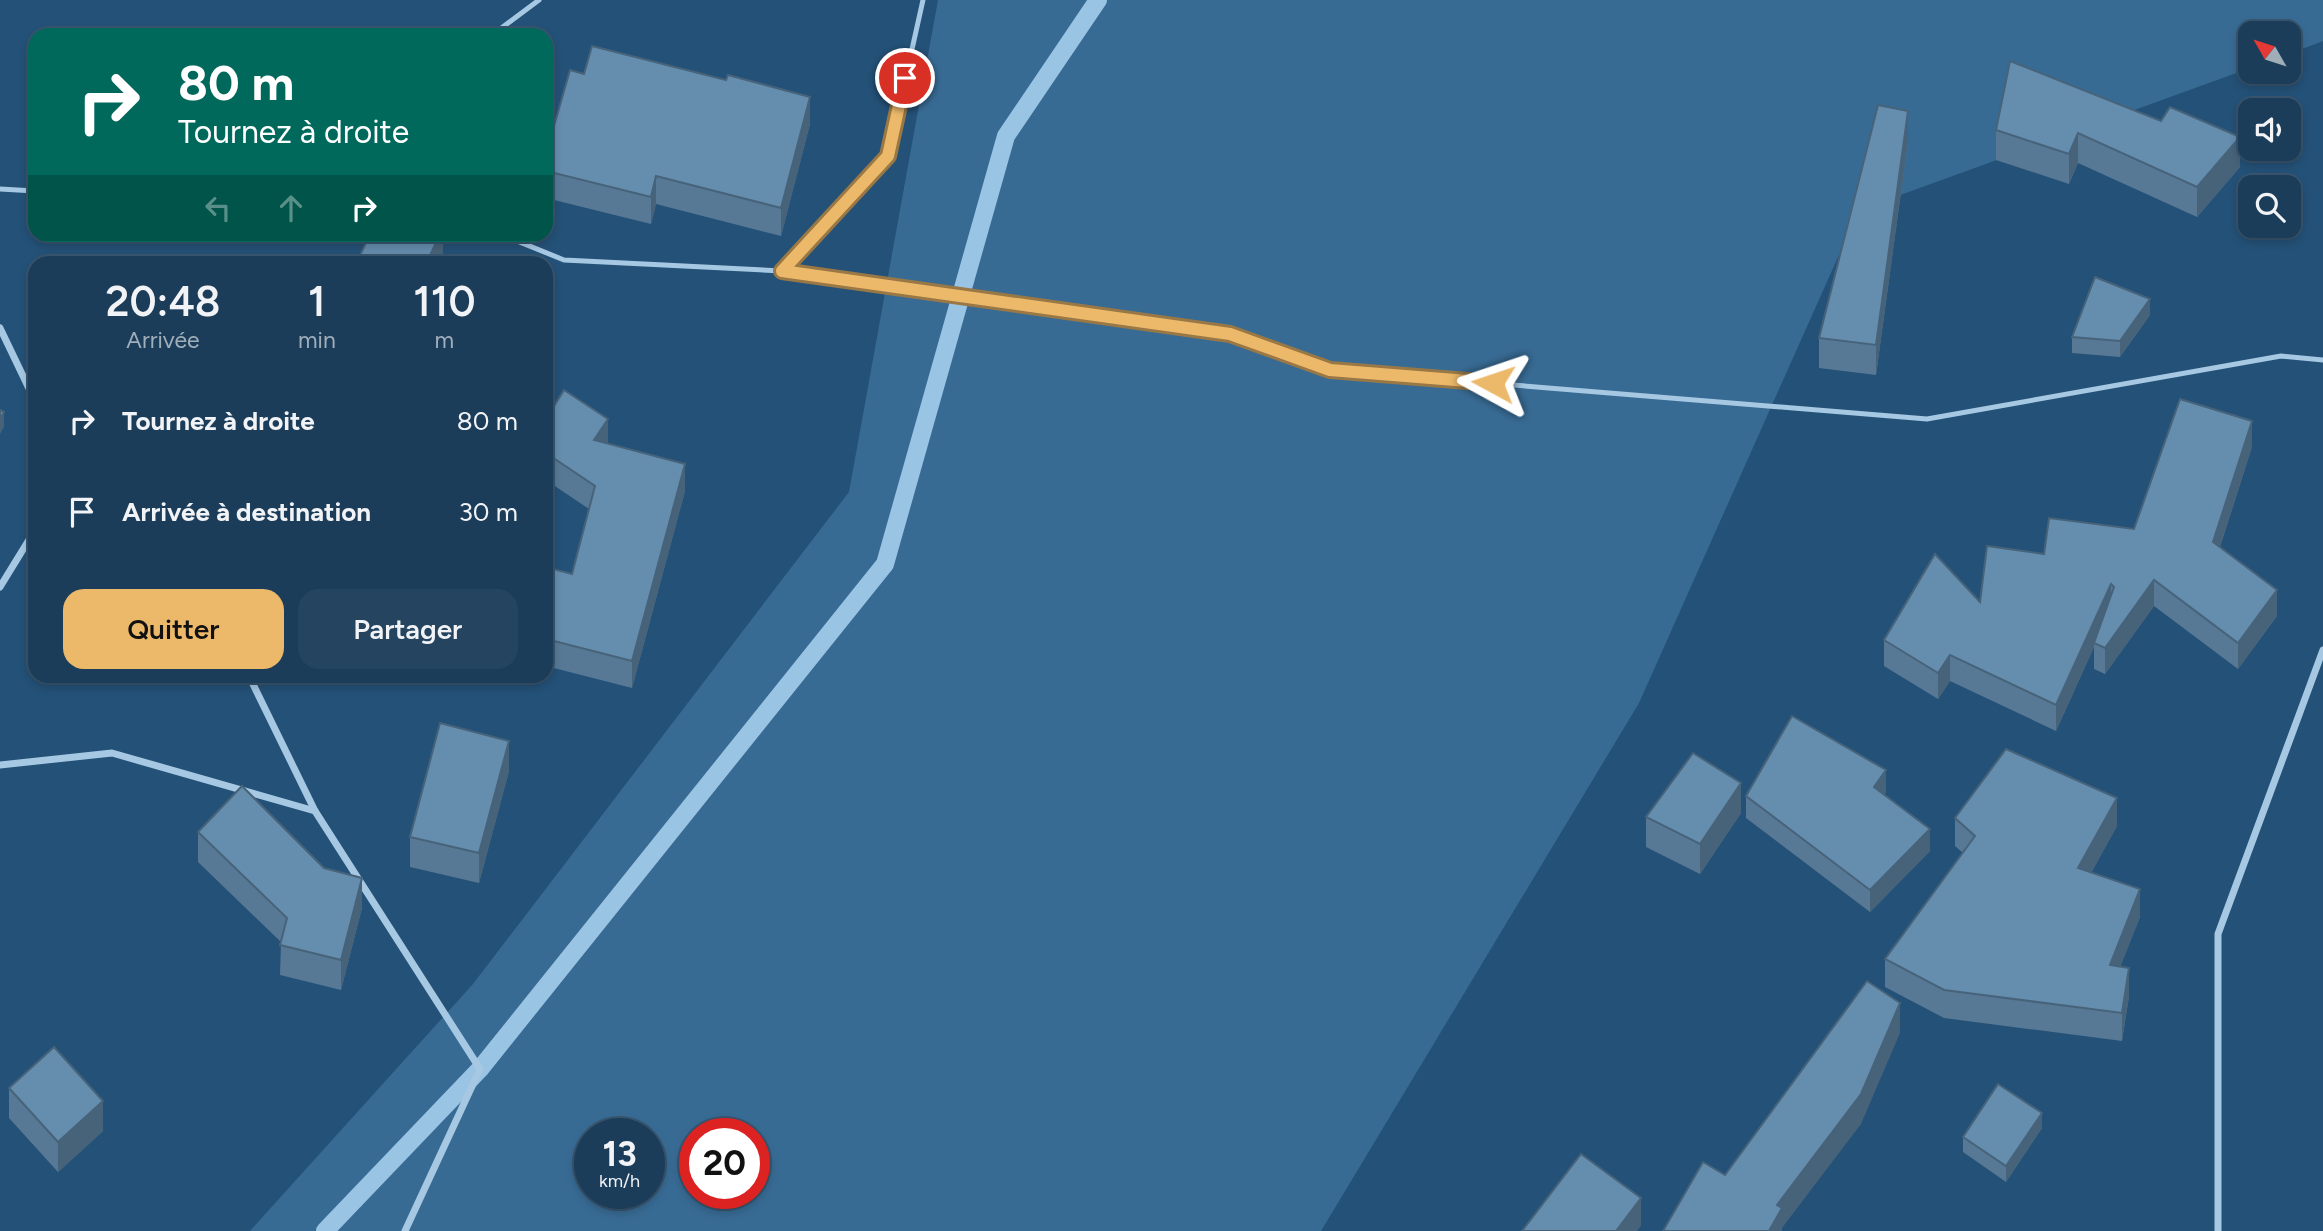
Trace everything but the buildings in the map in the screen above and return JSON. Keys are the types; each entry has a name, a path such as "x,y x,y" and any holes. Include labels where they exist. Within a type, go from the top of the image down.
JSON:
{"street":[{"path":"0,328 28,386"},
{"path":"0,587 28,541"},
{"path":"2218,1231 2218,934 2323,650"},
{"path":"252,683 315,811 480,1069 405,1231"},
{"path":"0,765 112,753 315,811"}],"lane":[{"path":"501,28 539,0"},
{"path":"782,271 888,156 923,0"},
{"path":"0,189 28,191"},
{"path":"520,242 564,260 782,271 1230,334 1330,370 1927,419 2281,356 2323,360"}],"shaded area":[{"path":"938,0 2323,0 2323,41 2301,49 2301,21 2238,21 2238,72 1859,210 1639,703 1321,1231 250,1231 473,984 849,492"}],"waterway":[{"path":"325,1231 480,1069 885,564 1006,136 1098,0"}],"route":[{"path":"905,78 888,156 782,271 1230,334 1330,370 1493,383"}]}
